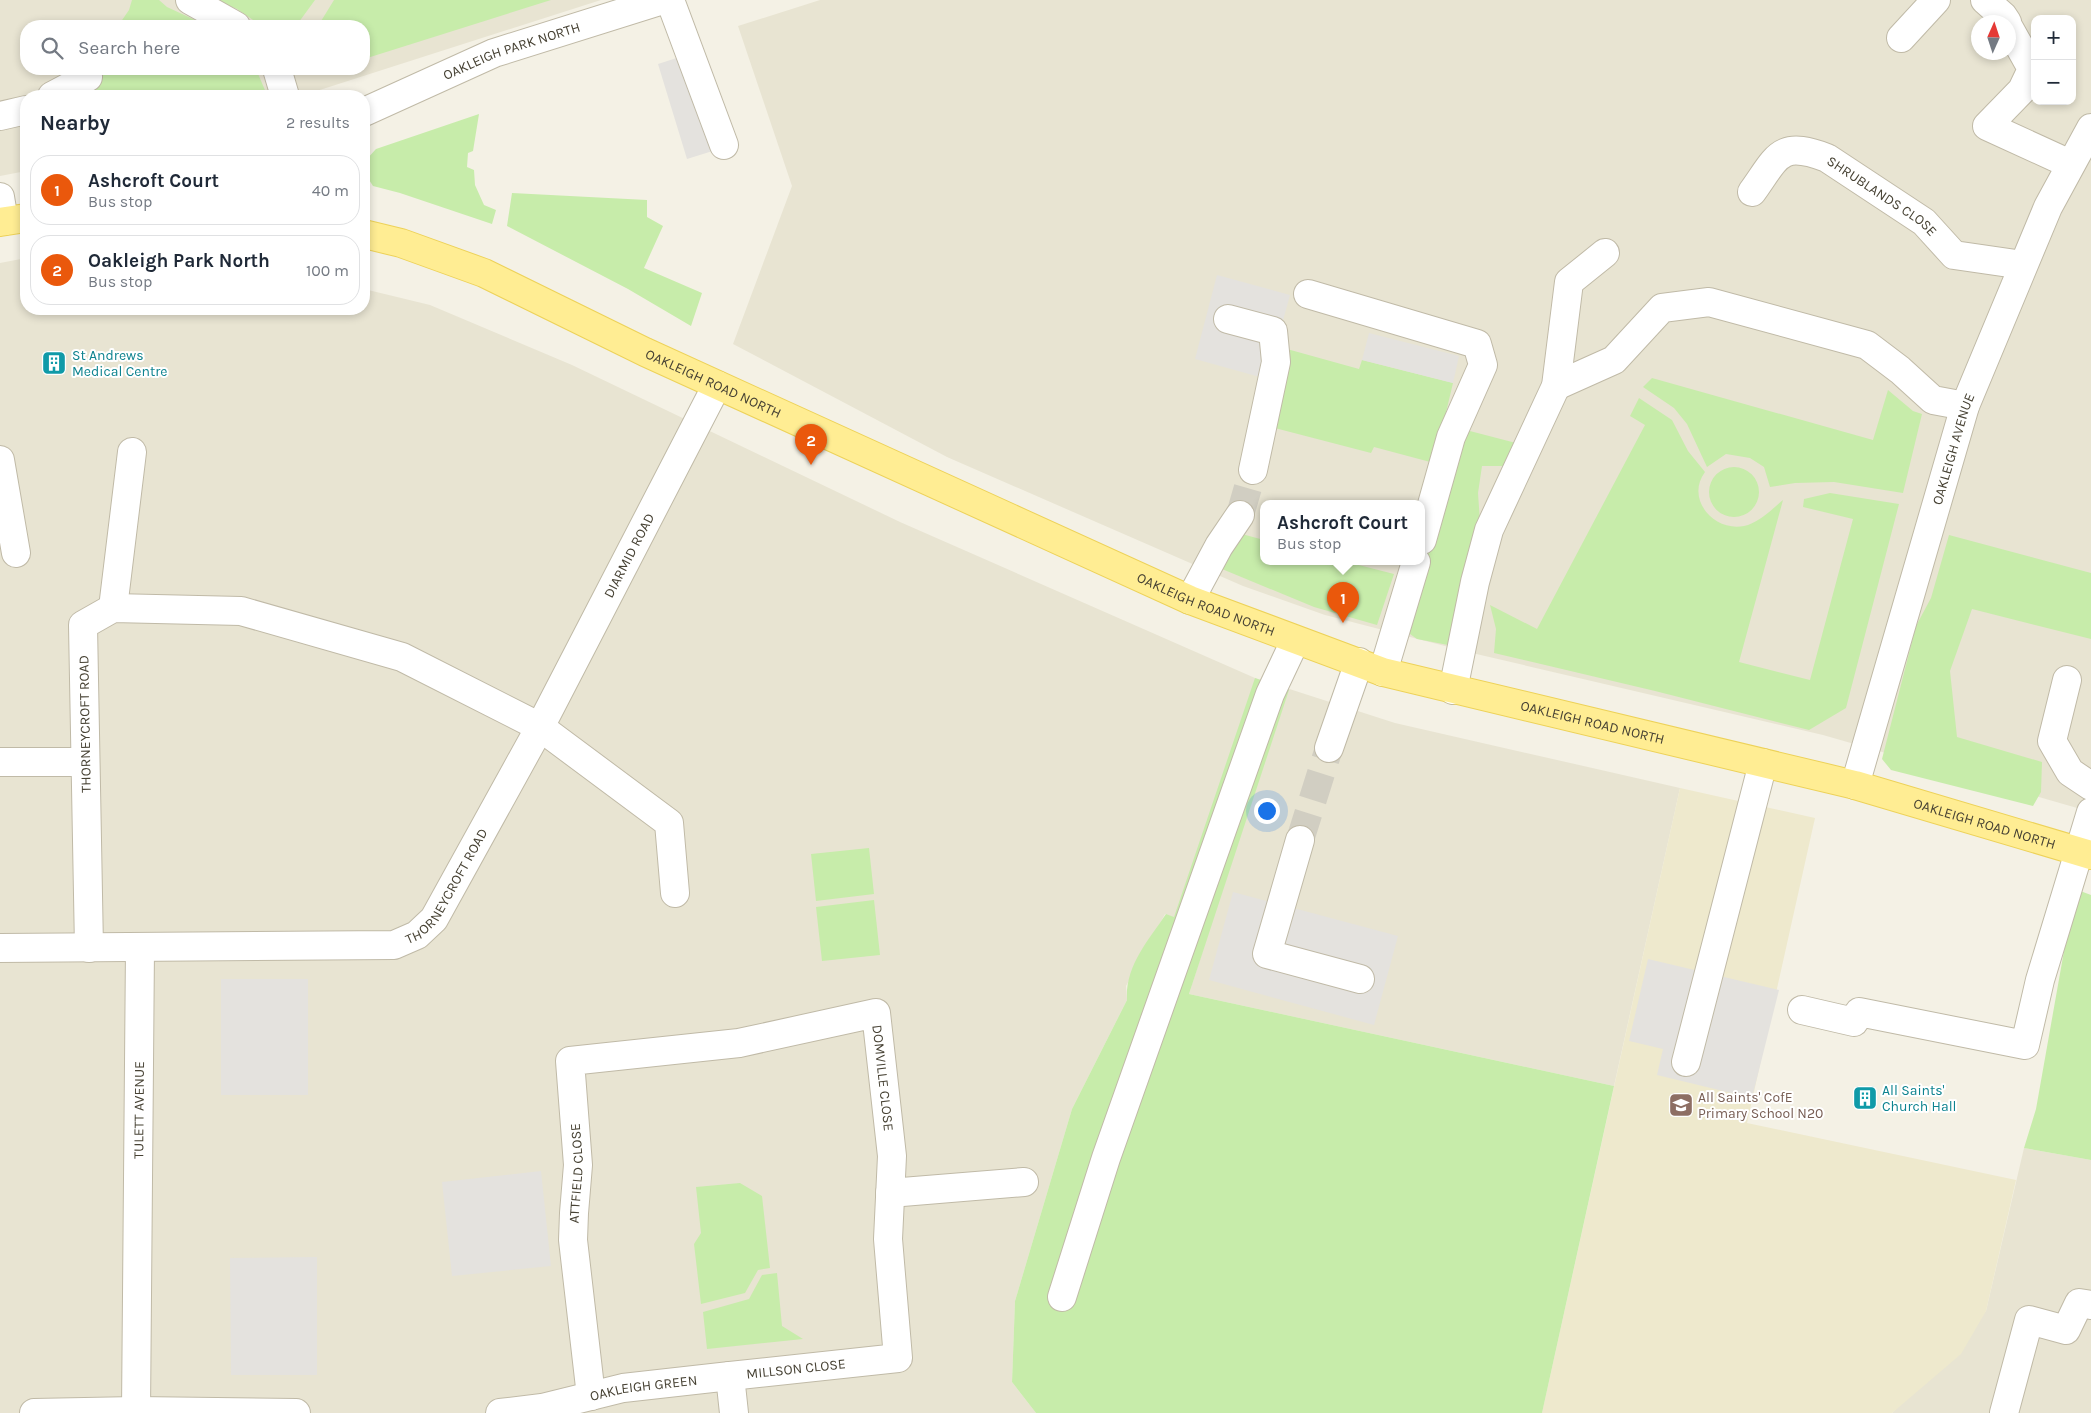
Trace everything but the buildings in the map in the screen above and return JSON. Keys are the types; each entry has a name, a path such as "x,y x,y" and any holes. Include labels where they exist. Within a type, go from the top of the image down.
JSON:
{"main road":[{"name":"OAKLEIGH ROAD NORTH","path":"370,236 400,243 484,273 645,352 1190,600 1296,641 1371,667 1453,690 1855,785 2085,852"}],"street":[{"path":"190,0 225,20"},
{"name":"OAKLEIGH PARK NORTH","path":"370,109 494,54 663,0"},
{"path":"670,0 724,145"},
{"path":"1901,38 1936,0"},
{"path":"1985,0 2002,15"},
{"path":"2016,40 2032,69 2022,90 1988,126 2070,164"},
{"path":"279,75 283,90"},
{"path":"63,90 88,77"},
{"path":"0,116 20,111"},
{"name":"OAKLEIGH AVENUE","path":"1855,785 1965,406 2048,206 2091,128"},
{"name":"SHRUBLANDS CLOSE","path":"1752,192 1779,155 1792,149 1809,151 1827,158 1924,222 1954,255 2023,265"},
{"path":"1453,690 1475,582 1489,530 1556,386 1569,282 1606,253"},
{"path":"1308,294 1477,344 1483,365 1451,437 1425,529"},
{"path":"1556,386 1614,360 1662,308 1708,302 1866,344 1900,370 1933,400 1965,406"},
{"path":"1228,319 1273,331 1276,362 1253,470"},
{"name":"DIARMID ROAD","path":"540,727 717,385"},
{"path":"132,452 112,608 242,611 402,657 540,727 669,823 675,893"},
{"path":"0,460 16,553"},
{"path":"1190,600 1219,546 1240,515"},
{"path":"1329,748 1371,667 1415,565"},
{"name":"THORNEYCROFT ROAD","path":"88,948 83,625 112,608"},
{"path":"1062,1297 1106,1158 1270,694 1296,641"},
{"path":"2067,680 2052,741 2070,772 2091,786"},
{"name":"THORNEYCROFT ROAD","path":"140,948 394,945 416,935 434,919 540,727"},
{"path":"0,762 85,762"},
{"path":"1686,1062 1763,763"},
{"path":"1802,1010 1854,1022 1859,1012 2025,1045 2040,980 2085,852 2091,812"},
{"path":"1300,840 1267,954 1360,979"},
{"path":"0,948 140,948"},
{"name":"TULETT AVENUE","path":"136,1411 140,948"},
{"name":"DOMVILLE CLOSE","path":"739,1043 876,1013 892,1156 888,1239 898,1358"},
{"name":"ATTFIELD CLOSE","path":"591,1396 573,1240 578,1165 570,1061 739,1043"},
{"path":"890,1193 1024,1182"},
{"path":"2004,1413 2029,1320 2066,1330 2079,1303 2091,1305"},
{"name":"MILLSON CLOSE","path":"734,1413 730,1376 898,1358"},
{"name":"OAKLEIGH GREEN","path":"500,1413 542,1408 622,1388 730,1376"},
{"path":"34,1413 136,1411 286,1412"}],"shaded area":[{"path":"0,0 601,0 370,74 370,20 20,20 20,75 367,75 320,90 20,90 20,172 0,176"},
{"path":"820,0 2091,0 2091,812 1823,735 1472,653 1325,615 1243,586 947,457 733,344 792,186 738,26"},
{"path":"689,54 719,149 687,159 658,64"},
{"path":"20,259 20,315 370,315 370,290 430,305 572,365 900,522 1255,678 1395,723 1680,788 1614,1086 1189,994 1209,931 1165,914 1126,986 1127,1000 1072,1109 1015,1301 1012,1382 1036,1413 0,1413 0,263"},
{"path":"1217,275 1290,295 1267,379 1195,359"},
{"path":"1369,333 1459,356 1453,383 1362,360"},
{"name":"All Saints' CofE Primary School N20","path":"1680,788 1815,818 1747,1123 2016,1180 1986,1311 1961,1354 1892,1413 1542,1413"},
{"path":"1233,892 1398,936 1374,1025 1209,980"},
{"path":"1648,959 1779,990 1752,1098 1657,1075 1663,1049 1629,1041"},
{"path":"221,979 308,979 308,1095 221,1095"},
{"path":"2024,1148 2091,1160 2091,1413 1892,1413 1986,1311"},
{"path":"541,1171 551,1266 452,1276 442,1182"},
{"path":"317,1257 317,1375 231,1375 230,1258"}],"green space":[{"path":"132,0 159,0 167,7 195,20 122,20 129,10"},
{"path":"216,0 315,0 300,20 253,20 237,9"},
{"path":"334,0 551,0 370,57 370,20 322,20"},
{"path":"259,75 265,90 86,90 88,76"},
{"path":"479,114 473,151 468,153 467,167 474,170 475,185 484,205 496,210 492,224 400,193 373,186 370,181 370,156 376,149"},
{"path":"512,193 647,200 647,217 663,226 644,268 702,293 691,326 628,289 507,226"},
{"path":"1287,349 1359,369 1362,360 1453,383 1434,463 1374,447 1371,453 1267,426"},
{"path":"1652,378 1873,440 1888,390 1913,411 1922,414 1903,493 1834,482 1795,483 1770,487 1764,467 1750,458 1726,454 1707,467 1687,424 1674,408 1643,387"},
{"path":"1639,398 1672,420 1688,451 1705,472 1700,482 1698,493 1701,503 1713,519 1733,527 1744,526 1760,519 1783,500 1739,662 1810,680 1853,519 1803,507 1804,499 1830,493 1899,504 1846,708 1809,730 1494,653 1496,629 1490,605 1537,629 1645,425 1630,416"},
{"path":"1466,430 1516,443 1505,466 1482,466 1478,493 1480,522 1467,566 1448,645 1417,639 1403,629 1423,565 1425,565 1425,557 1451,459"},
{"path":"1729,467 1739,467 1752,474 1759,487 1759,497 1752,510 1739,517 1729,517 1720,513 1713,506 1709,497 1709,487 1713,478 1720,471"},
{"path":"1238,533 1260,539 1260,565 1359,565 1394,574 1377,625 1314,607 1222,569"},
{"path":"1949,535 2091,573 2091,639 1972,609 1950,671 1957,737 2042,762 2041,792 2033,806 1891,770 1882,759 1916,626 1931,598"},
{"path":"1255,678 1289,690 1189,994 1614,1086 1542,1413 1036,1413 1012,1382 1015,1301 1072,1109 1127,1000 1130,976 1139,954 1166,914 1174,917"},
{"path":"869,848 874,894 816,901 811,854"},
{"path":"2075,889 2091,895 2091,1160 2024,1148 2036,1109"},
{"path":"874,900 880,955 822,961 816,907"},
{"path":"740,1183 762,1196 770,1268 758,1270 745,1293 701,1304 694,1244 701,1233 696,1187"},
{"path":"777,1273 782,1326 803,1339 707,1349 703,1312 749,1299 762,1275"}],"tunnel":[{"path":"1240,515 1253,470"},
{"path":"1300,840 1329,748"}],"place":[{"name":"St Andrews Medical Centre","path":"54,363"},
{"name":"Oakleigh Park North","path":"811,465"},
{"name":"Ashcroft Court","path":"1343,623"},
{"name":"All Saints' Church Hall","path":"1865,1098"},
{"name":"All Saints' CofE Primary School N20","path":"1681,1105"}]}
